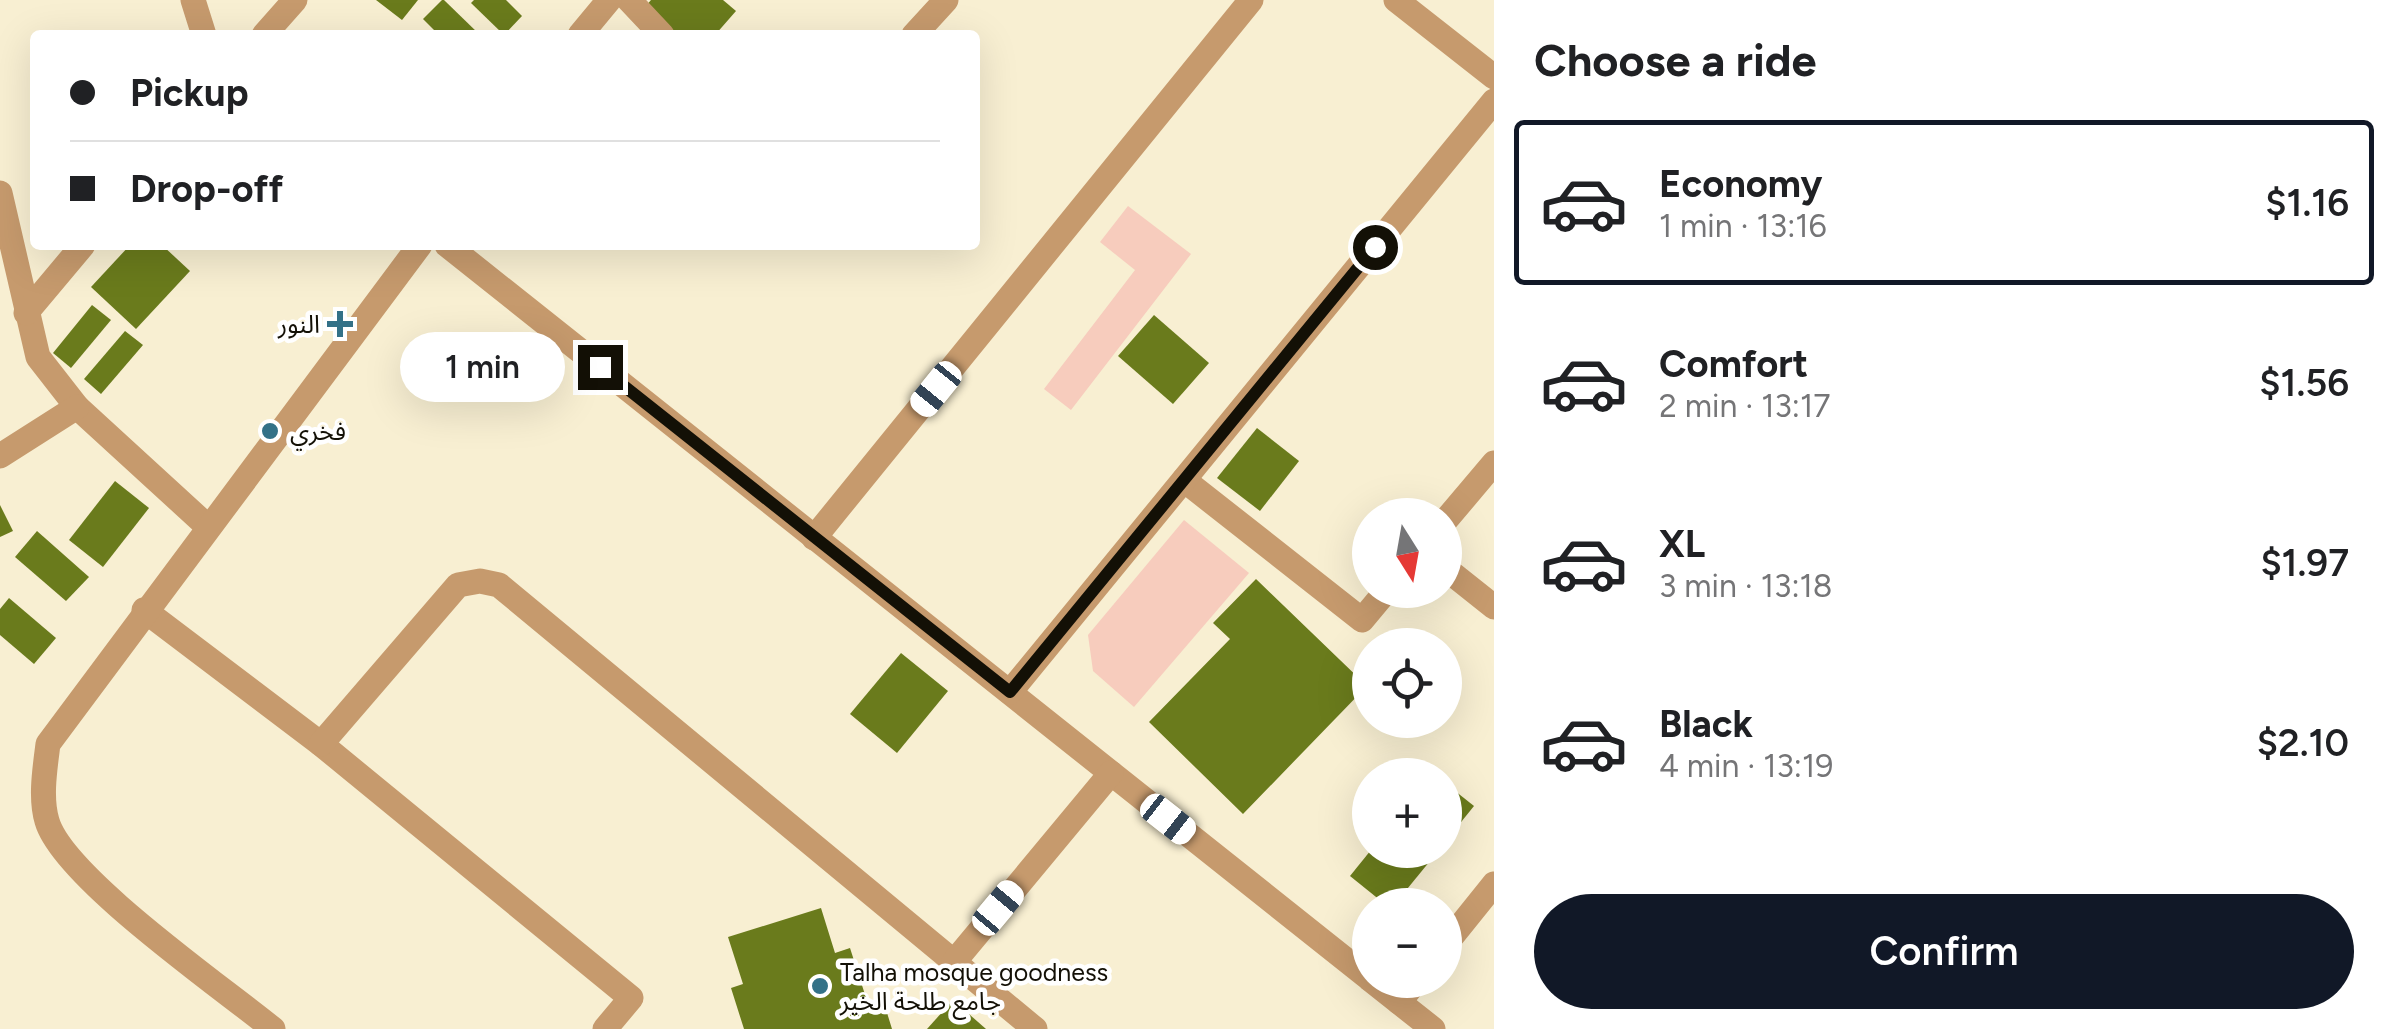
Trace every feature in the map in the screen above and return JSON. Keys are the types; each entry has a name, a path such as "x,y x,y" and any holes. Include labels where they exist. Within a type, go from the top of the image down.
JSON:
{"street":[{"path":"193,0 202,30"},
{"path":"268,30 295,0"},
{"path":"584,30 609,0"},
{"path":"629,0 657,30"},
{"path":"919,30 946,0"},
{"path":"814,538 1251,0"},
{"path":"1396,0 1494,78"},
{"path":"1010,692 1494,101"},
{"path":"0,192 38,358 76,407 207,526"},
{"path":"26,313 80,250"},
{"path":"273,1029 70,861 47,822 44,784 48,744 144,610 416,250"},
{"path":"453,250 1352,966"},
{"path":"0,456 76,407"},
{"path":"1462,501 1494,463"},
{"path":"1184,480 1362,620 1372,608"},
{"path":"321,744 458,585 480,581 499,585 1035,1029"},
{"path":"1462,582 1494,607"},
{"path":"144,610 321,744 631,998 605,1029"},
{"path":"954,962 1111,773"},
{"path":"1462,924 1494,884"},
{"path":"1394,998 1432,1029"},
{"path":"1399,1002 1402,998"}],"shaded area":[{"path":"1128,206 1191,254 1071,410 1044,389 1135,270 1100,242"},
{"path":"1184,520 1249,573 1134,707 1093,671 1088,635"}],"building":[{"path":"376,0 418,0 402,20"},
{"path":"444,0 475,30 434,30 423,19"},
{"path":"506,0 522,16 509,30 499,30 471,3"},
{"path":"651,0 723,0 736,11 719,30 671,30 645,7"},
{"path":"125,250 167,250 190,271 136,329 91,287"},
{"path":"92,305 111,320 71,368 53,353"},
{"path":"1154,315 1209,363 1173,404 1118,356"},
{"path":"125,331 143,345 101,394 84,379"},
{"path":"1257,428 1299,461 1260,511 1217,478"},
{"path":"115,481 149,508 103,567 69,540"},
{"path":"0,505 13,531 0,537"},
{"path":"37,531 89,577 66,601 15,557"},
{"path":"1256,579 1352,672 1352,701 1243,814 1149,722 1230,639 1213,623"},
{"path":"9,598 56,638 34,664 0,635 0,609"},
{"path":"901,653 948,691 897,753 850,714"},
{"path":"1462,796 1474,806 1462,821"},
{"path":"1356,868 1424,868 1408,888 1365,888 1350,876"},
{"path":"821,908 835,953 850,948 869,1007 884,1003 892,1029 744,1029 731,988 743,984 728,937"},
{"path":"953,1000 986,1029 927,1029"}],"place":[{"name":"النور","path":"340,324"},
{"name":"فخري","path":"270,431"},
{"name":"Talha mosque goodness جامع طلحة الخير","path":"820,986"}],"route":[{"path":"600,367 1010,692 1375,247"}]}
